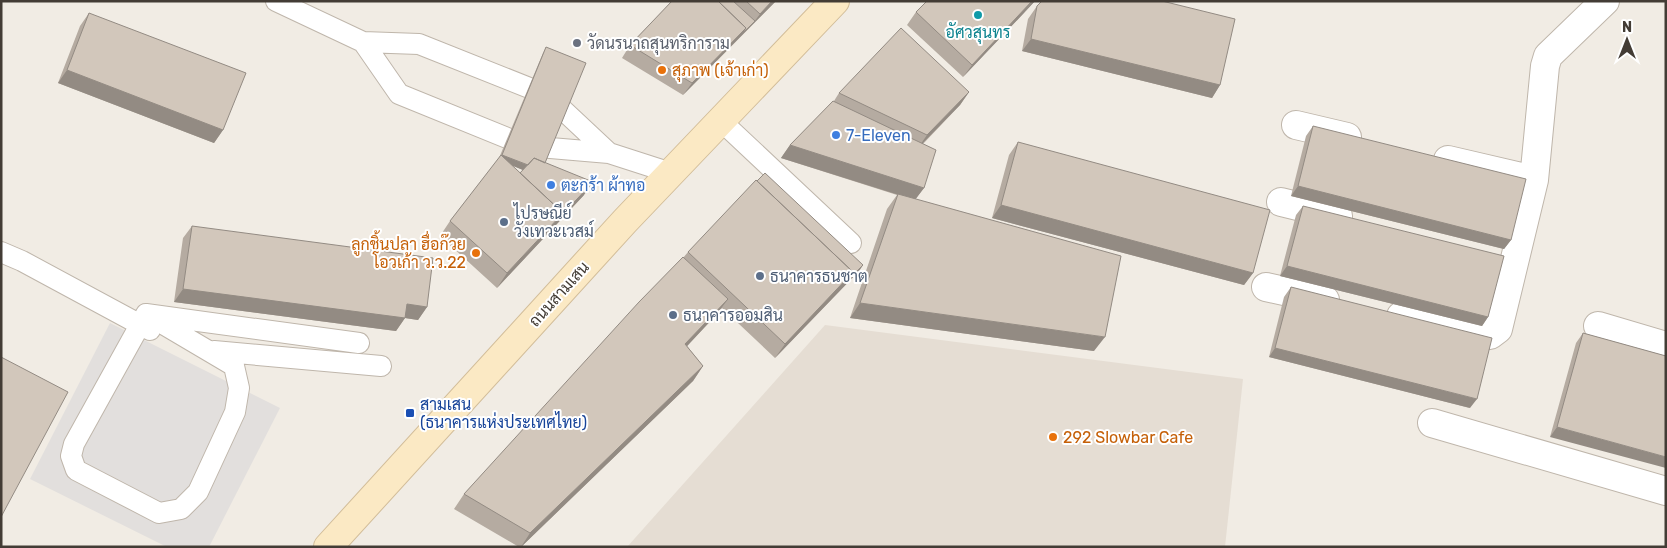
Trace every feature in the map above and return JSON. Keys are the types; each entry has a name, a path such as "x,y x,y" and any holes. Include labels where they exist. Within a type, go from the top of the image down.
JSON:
{"main road":[{"name":"ถนนสามเสน","path":"328,547 625,221 835,1"}],"street":[{"path":"1266,287 1490,335 1498,329 1534,180 1545,66 1548,56 1605,1"},
{"path":"1296,125 1372,143"},
{"path":"1420,154 1534,180"},
{"path":"1281,202 1365,223"},
{"path":"1486,254 1514,261"},
{"path":"1598,326 1666,346"},
{"path":"1432,423 1666,491"}],"lane":[{"path":"276,1 363,42 419,44 548,95 609,152"},
{"path":"363,42 399,94 527,146 609,152 671,173"},
{"path":"720,120 851,243"},
{"path":"1,252 143,319 234,366 239,388 236,412 198,492 182,509 159,513 76,470 71,456 74,444 143,319"},
{"path":"143,319 359,343"},
{"path":"208,351 381,366"}],"shaded area":[{"path":"110,323 280,408 209,547 167,547 30,479"},
{"path":"825,325 1243,379 1225,547 627,547"}],"building":[{"path":"672,1 718,1 746,28 692,83 630,45"},
{"path":"718,1 733,1 755,21 741,35 746,28"},
{"path":"746,1 772,1 760,14"},
{"path":"927,1 1032,1 972,65 916,12"},
{"path":"1042,1 1162,1 1235,19 1220,85 1031,39 1037,6"},
{"path":"89,13 246,73 223,130 67,70"},
{"path":"901,28 969,92 927,135 839,93"},
{"path":"546,47 586,63 545,163 534,158 528,165 502,155"},
{"name":"7-Eleven","path":"833,101 936,150 924,188 790,145"},
{"path":"1313,126 1526,179 1511,240 1298,186"},
{"path":"1018,142 1270,210 1253,273 1001,205"},
{"name":"ไปรษณีย์ วังเทวะเวสม์","path":"501,155 563,213 507,273 450,221"},
{"path":"534,158 593,182 562,215 563,213 520,173"},
{"path":"765,173 863,265 847,281 853,272 757,181"},
{"name":"ธนาคารธนชาต","path":"756,180 853,272 785,344 688,252"},
{"path":"898,194 1121,256 1105,337 860,303"},
{"path":"1303,206 1504,256 1488,317 1287,266"},
{"path":"192,226 433,258 427,307 407,304 405,318 183,289"},
{"path":"683,257 728,299 685,344 703,366 530,533 464,494 639,302"},
{"path":"1291,287 1492,338 1477,399 1275,348"},
{"path":"1583,333 1666,356 1666,457 1557,427"},
{"path":"1,357 68,392 1,517"}],"place":[{"name":"อัศวสุนทร","path":"978,15"},
{"name":"วัดนรนาถสุนทริการาม","path":"577,43"},
{"name":"สุภาพ (เจ้าเก่า)","path":"662,70"},
{"name":"7-Eleven","path":"836,135"},
{"name":"ตะกร้า ผ้าทอ","path":"551,185"},
{"name":"ไปรษณีย์ วังเทวะเวสม์","path":"504,222"},
{"name":"ลูกชิ้นปลา ฮื่อก๊วย โอวเก้า ว.ว.22","path":"476,253"},
{"name":"ธนาคารธนชาต","path":"760,276"},
{"name":"ธนาคารออมสิน","path":"673,315"},
{"name":"สามเสน (ธนาคารแห่งประเทศไทย)","path":"410,413"},
{"name":"292 Slowbar Cafe","path":"1053,437"}]}
